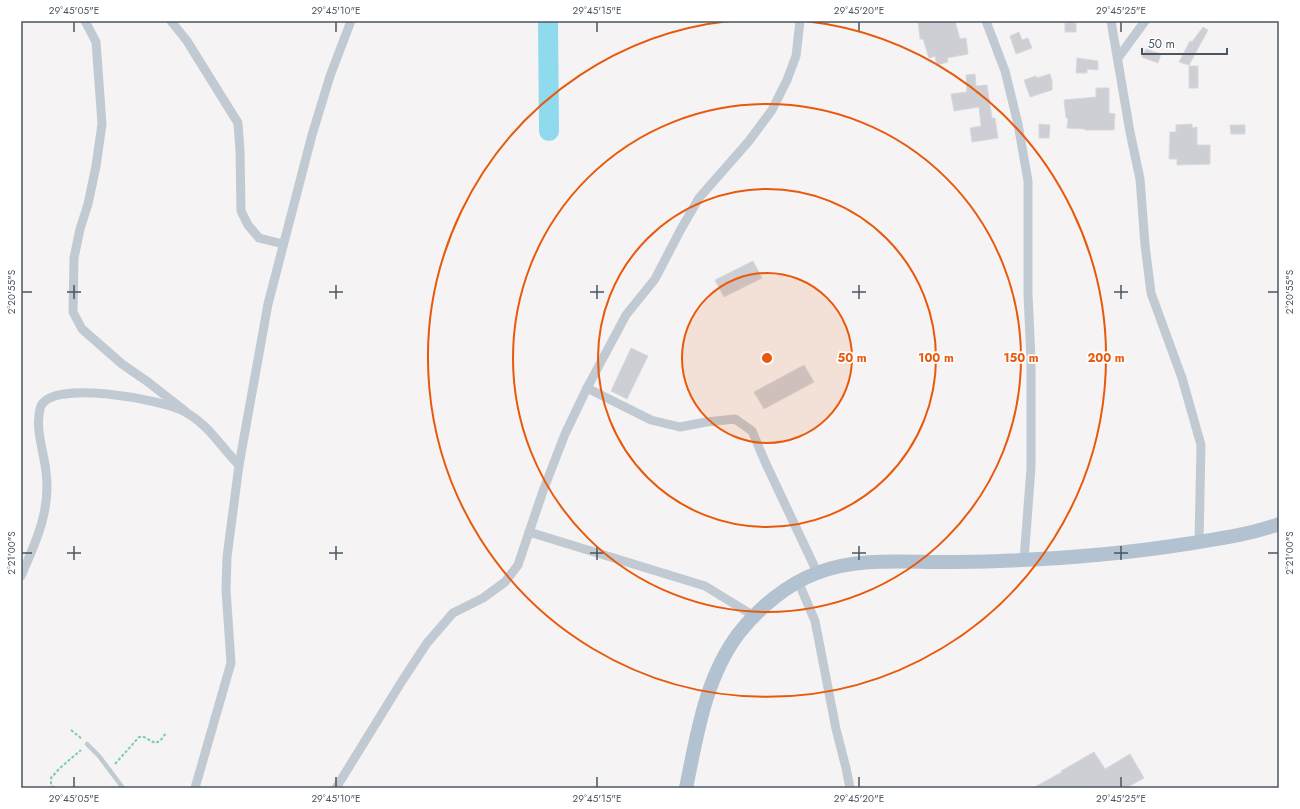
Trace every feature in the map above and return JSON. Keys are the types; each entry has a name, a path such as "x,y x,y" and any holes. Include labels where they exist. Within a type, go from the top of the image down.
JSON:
{"main road":[{"path":"686,788 705,701 716,673 727,653 738,635 754,616 798,581 817,572 846,565 878,562 1024,560 1106,555 1238,536 1279,524"}],"street":[{"path":"85,21 96,42 102,124 96,166 74,258 73,312 82,329 122,364 206,427 226,452 239,465"},
{"path":"171,21 187,41 238,123 241,211 248,225 258,238 283,244"},
{"path":"195,788 231,664 226,590 227,556 239,465 268,304 312,135 330,76 351,21"},
{"path":"336,788 389,701 427,643 453,614 482,598 505,582 518,565 543,491 565,434 587,388 626,315 655,279 681,228 699,198 749,141 772,110 787,80 796,56 800,21"},
{"path":"986,21 1005,71 1018,124 1028,181 1031,468 1024,560"},
{"path":"1111,21 1140,180 1145,245 1151,293 1182,378 1201,445 1198,542"},
{"path":"1118,58 1145,21"},
{"path":"587,388 651,420 680,428 706,422 735,419 752,431 817,572"},
{"path":"21,576 44,518 48,492 46,471 39,434 40,408 46,399 66,394 95,392 160,402 185,411"},
{"path":"529,532 705,586 754,616"},
{"path":"798,581 815,621 836,729 850,788"}],"lane":[{"path":"87,744 99,756 123,788"}],"path":[{"path":"54,788 51,785 51,778 87,744 71,730"},
{"path":"110,770 139,738 144,737 155,743 160,741 166,733"}],"building":[{"path":"918,21 955,21 960,39 966,38 968,54 947,58 948,62 937,65 935,56 929,58 923,39 920,39"},
{"path":"1065,23 1076,23 1076,32 1065,32"},
{"path":"1203,27 1208,30 1189,65 1179,62 1190,41 1192,42"},
{"path":"1019,32 1022,40 1028,38 1032,48 1016,54 1010,36"},
{"path":"1146,49 1161,54 1158,63 1142,57"},
{"path":"1077,58 1098,61 1098,70 1087,69 1087,73 1076,73"},
{"path":"1189,66 1198,66 1198,88 1189,88"},
{"path":"975,74 976,86 987,85 992,118 995,118 998,138 972,142 970,128 981,126 979,107 954,111 951,94 967,92 966,75"},
{"path":"1050,74 1052,90 1030,97 1024,80"},
{"path":"1096,88 1109,88 1109,113 1115,114 1114,130 1085,130 1067,128 1068,118 1066,118 1064,100 1096,97"},
{"path":"1039,124 1050,125 1049,138 1039,138"},
{"path":"1192,124 1192,128 1197,127 1197,145 1210,145 1210,164 1177,165 1177,159 1169,159 1170,132 1176,132 1176,125"},
{"path":"1230,125 1245,125 1245,134 1231,134"},
{"path":"753,261 762,278 724,297 715,280"},
{"path":"631,348 648,356 627,399 611,391"},
{"path":"804,365 814,382 764,409 754,392"},
{"path":"1094,752 1105,769 1130,754 1144,778 1126,788 1033,788 1062,772 1061,771"}],"waterway":[{"path":"548,21 549,131"}]}
